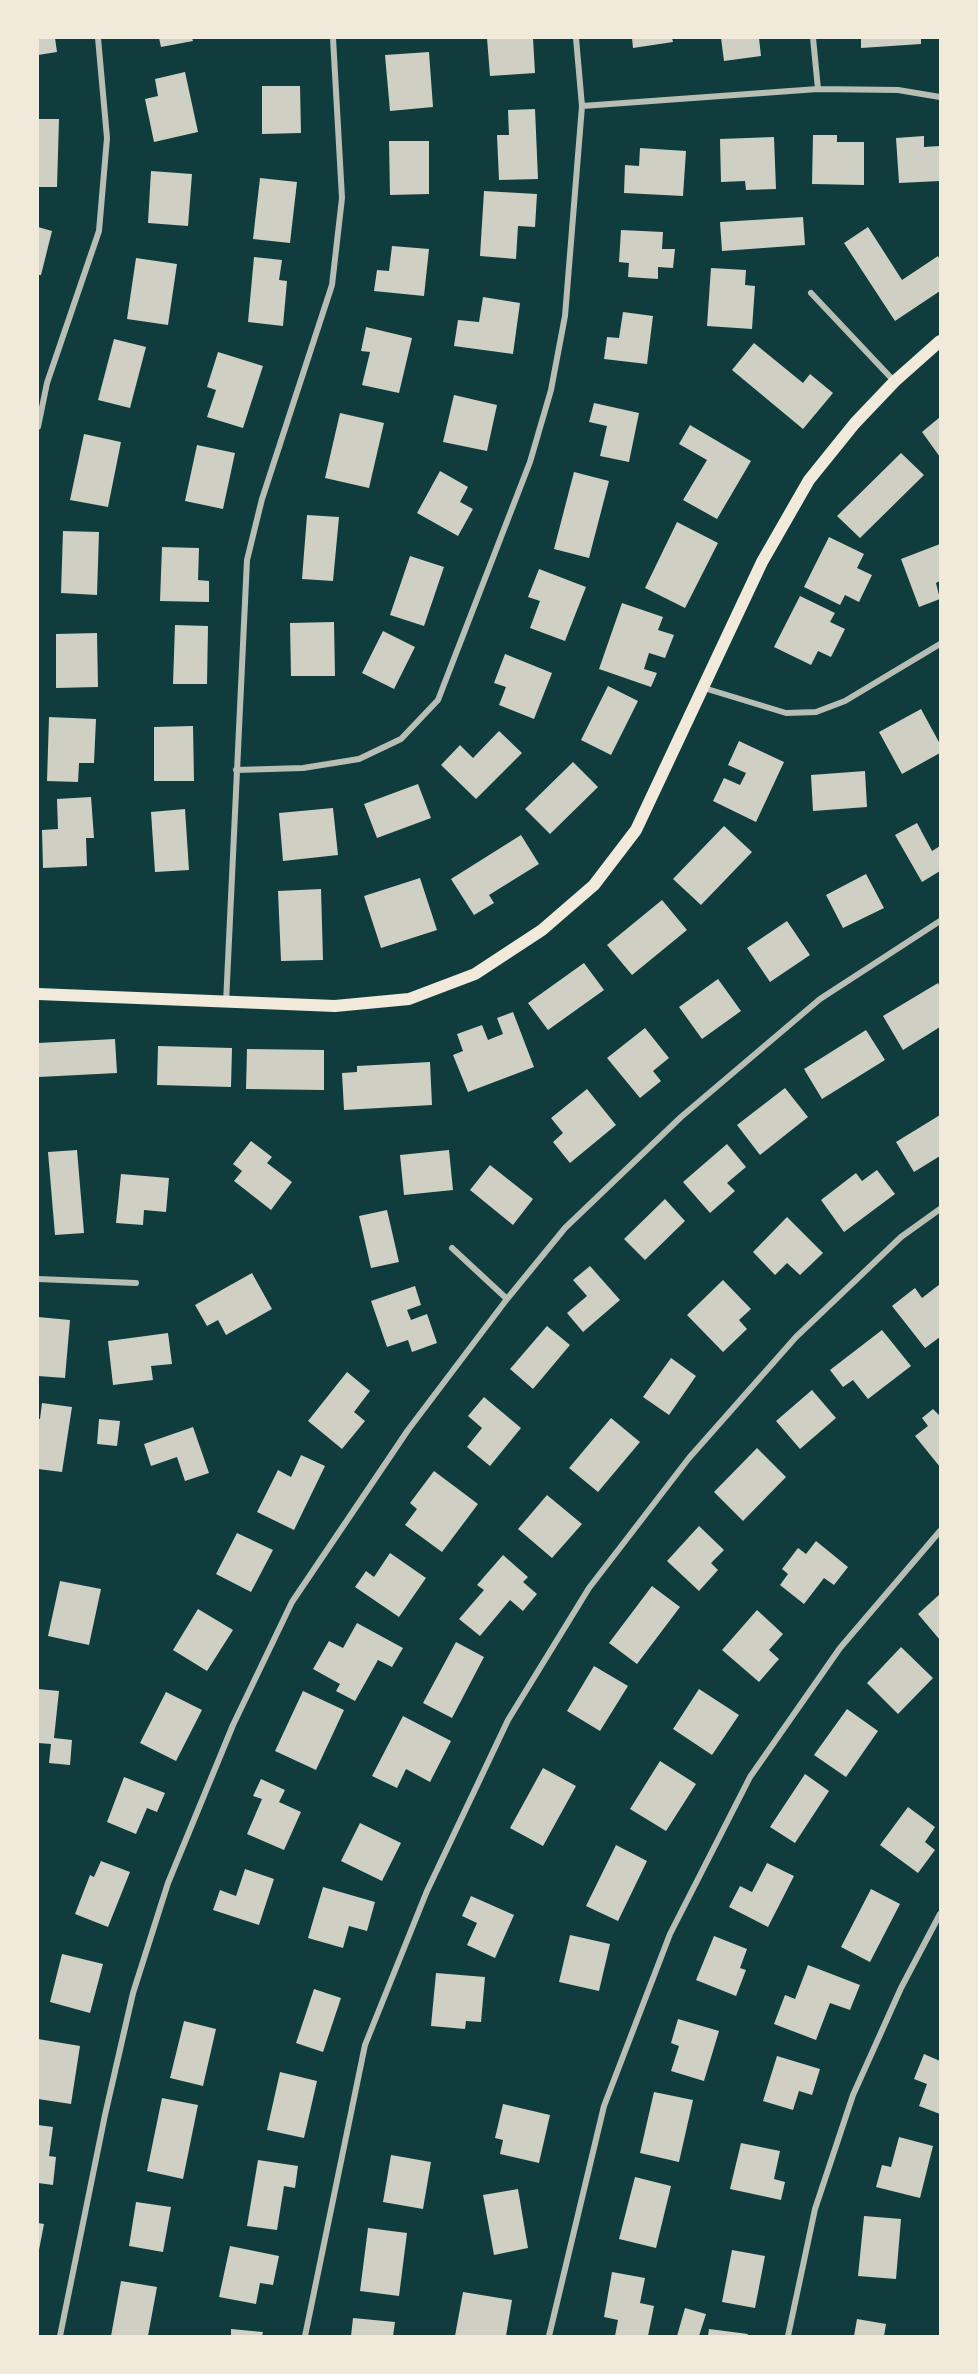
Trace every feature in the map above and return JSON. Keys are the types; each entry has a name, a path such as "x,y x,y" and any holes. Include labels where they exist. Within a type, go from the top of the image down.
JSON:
{"main road":[{"path":"38,994 226,1004 336,1006 409,999 475,974 532,936 594,885 636,830 762,562 809,480 855,423 895,381 940,341"}],"street":[{"path":"38,427 47,383 99,231 107,138 98,38"},
{"path":"226,1004 247,560 262,499 332,285 342,198 333,38"},
{"path":"236,770 303,768 359,759 401,739 438,700 530,462 551,390 565,316 582,106 576,38"},
{"path":"813,38 818,89"},
{"path":"582,106 818,89 898,90 940,97"},
{"path":"811,292 895,381"},
{"path":"704,688 786,713 816,712 845,701 940,644"},
{"path":"60,2337 105,2115 133,1993 168,1883 233,1725 292,1602 408,1431 507,1299 566,1228 681,1117 820,999 940,921"},
{"path":"305,2337 365,2045 427,1891 508,1720 589,1588 689,1458 796,1337 901,1237 940,1209"},
{"path":"452,1248 507,1299"},
{"path":"38,1278 136,1283"},
{"path":"549,2337 604,2106 670,1934 750,1777 840,1648 940,1531"},
{"path":"788,2337 815,2209 853,2095 901,1988 940,1914"}],"building":[{"path":"38,38 55,38 57,52 38,55"},
{"path":"159,38 192,38 193,41 161,47"},
{"path":"487,38 533,38 535,73 490,76"},
{"path":"632,38 672,38 673,42 633,48"},
{"path":"721,38 759,38 761,56 724,61"},
{"path":"861,38 921,38 921,44 861,48"},
{"path":"429,52 433,107 390,111 385,55"},
{"path":"185,72 198,132 154,142 145,99 158,96 155,79"},
{"path":"262,86 300,86 301,133 262,134"},
{"path":"535,109 538,179 499,180 497,135 509,135 508,110"},
{"path":"38,119 59,119 57,187 38,187"},
{"path":"813,135 837,135 837,142 864,142 864,185 812,184"},
{"path":"924,136 924,147 940,146 940,181 899,183 896,138"},
{"path":"774,137 776,189 746,190 745,181 721,182 720,139"},
{"path":"389,141 429,141 429,194 390,195"},
{"path":"640,148 686,151 683,196 624,193 625,165 639,166"},
{"path":"151,171 192,174 188,226 148,223"},
{"path":"260,178 297,182 290,243 253,239"},
{"path":"484,191 537,194 535,227 518,226 516,259 480,256"},
{"path":"803,217 805,245 722,251 720,222"},
{"path":"38,227 52,231 41,275 38,275"},
{"path":"868,227 902,280 938,256 940,260 940,291 895,321 844,243"},
{"path":"621,230 663,232 662,249 675,249 673,268 658,267 658,279 628,277 629,263 619,262"},
{"path":"392,246 429,249 424,296 374,291 377,270 389,271"},
{"path":"254,257 282,260 279,280 287,281 283,326 248,322"},
{"path":"136,258 177,264 168,325 127,319"},
{"path":"711,268 746,270 745,285 755,286 752,329 707,326"},
{"path":"483,297 520,303 513,354 454,346 458,320 479,322"},
{"path":"623,312 653,316 647,364 604,359 607,337 619,338"},
{"path":"366,327 412,338 399,393 362,385 370,352 361,351"},
{"path":"114,339 146,347 130,408 98,400"},
{"path":"754,343 803,383 810,374 833,393 803,429 732,370"},
{"path":"218,352 263,366 243,428 207,417 216,390 207,387"},
{"path":"454,395 497,405 487,451 443,442"},
{"path":"594,403 639,413 629,462 600,456 607,426 589,422"},
{"path":"340,413 384,423 369,488 325,478"},
{"path":"940,417 940,457 922,432"},
{"path":"690,425 751,461 717,519 683,500 707,460 679,444"},
{"path":"84,434 121,442 108,507 70,500"},
{"path":"197,445 235,453 223,509 185,501"},
{"path":"901,453 924,475 860,538 837,516"},
{"path":"440,471 468,487 460,502 473,509 458,536 417,513"},
{"path":"574,472 609,481 589,558 554,549"},
{"path":"307,515 339,517 333,581 302,579"},
{"path":"677,522 718,543 685,608 645,588"},
{"path":"63,531 99,532 97,595 61,593"},
{"path":"829,537 864,554 857,568 872,575 859,602 845,595 840,605 804,587"},
{"path":"940,544 940,581 936,583 940,599 919,607 901,559"},
{"path":"162,547 199,548 198,580 209,581 209,602 160,601"},
{"path":"410,556 444,567 424,626 390,615"},
{"path":"539,569 586,587 565,641 530,628 540,601 528,597"},
{"path":"800,596 835,613 830,622 845,629 831,657 818,651 811,665 774,647"},
{"path":"622,603 663,617 658,630 674,635 665,658 649,653 644,669 657,673 651,687 599,669"},
{"path":"334,622 335,676 291,676 290,623"},
{"path":"175,625 208,626 207,684 173,684"},
{"path":"383,631 415,647 394,689 362,673"},
{"path":"97,633 98,687 56,688 56,634"},
{"path":"505,654 552,673 534,719 499,705 506,687 494,683"},
{"path":"608,686 638,701 611,755 581,740"},
{"path":"921,709 940,744 940,753 902,774 879,732"},
{"path":"49,717 96,719 94,763 79,763 78,782 47,781"},
{"path":"193,726 194,781 154,781 154,727"},
{"path":"499,731 522,753 476,799 441,765 460,745 473,758"},
{"path":"739,741 784,762 756,822 713,801 724,778 740,785 746,773 728,765"},
{"path":"573,762 598,787 550,834 525,809"},
{"path":"865,771 867,807 813,811 811,775"},
{"path":"418,784 431,818 377,838 364,804"},
{"path":"91,797 94,838 86,838 87,866 43,868 42,830 58,829 57,799"},
{"path":"333,808 338,855 283,861 279,813"},
{"path":"185,809 189,870 155,872 151,812"},
{"path":"917,823 932,851 940,846 940,871 922,882 895,835"},
{"path":"724,826 752,852 701,905 673,879"},
{"path":"521,835 539,864 489,895 494,903 474,915 451,879"},
{"path":"866,874 884,908 843,928 826,895"},
{"path":"420,878 437,930 381,948 364,896"},
{"path":"321,889 323,960 281,961 278,891"},
{"path":"662,900 687,930 632,975 607,945"},
{"path":"787,921 810,955 770,982 747,948"},
{"path":"584,963 604,990 548,1030 528,1003"},
{"path":"718,979 741,1011 702,1039 679,1007"},
{"path":"938,983 940,987 940,1027 903,1050 883,1016"},
{"path":"513,1012 534,1067 468,1092 453,1055 463,1051 457,1034 482,1025 488,1040 503,1034 497,1018"},
{"path":"645,1028 669,1058 653,1071 661,1081 640,1098 607,1058"},
{"path":"866,1030 885,1060 822,1099 804,1069"},
{"path":"115,1039 117,1073 39,1077 38,1043"},
{"path":"158,1046 232,1048 231,1087 157,1085"},
{"path":"247,1049 324,1050 324,1090 246,1089"},
{"path":"430,1062 432,1105 344,1110 342,1073 357,1072 357,1066"},
{"path":"785,1088 808,1117 760,1155 737,1125"},
{"path":"587,1089 616,1125 570,1163 553,1142 563,1133 551,1118"},
{"path":"940,1115 940,1156 914,1172 896,1142"},
{"path":"251,1141 272,1157 267,1163 292,1182 271,1210 234,1181 242,1171 233,1164"},
{"path":"727,1144 746,1167 727,1183 735,1191 710,1213 683,1182"},
{"path":"77,1150 84,1233 55,1235 48,1152"},
{"path":"449,1150 453,1190 404,1195 400,1155"},
{"path":"490,1165 533,1199 513,1225 470,1190"},
{"path":"877,1170 895,1194 844,1232 821,1200 856,1173 862,1181"},
{"path":"121,1174 169,1178 166,1212 144,1210 143,1225 116,1223"},
{"path":"665,1199 685,1221 645,1260 624,1239"},
{"path":"387,1210 399,1262 371,1268 359,1216"},
{"path":"787,1217 823,1253 800,1275 787,1263 775,1275 753,1252"},
{"path":"590,1266 620,1300 583,1332 567,1313 587,1296 573,1280"},
{"path":"252,1273 272,1309 226,1335 218,1320 207,1326 195,1305"},
{"path":"723,1280 751,1309 739,1320 747,1329 723,1352 687,1315"},
{"path":"940,1284 940,1337 925,1348 892,1306 915,1288 922,1298"},
{"path":"415,1286 421,1305 407,1310 411,1320 427,1314 437,1343 412,1352 408,1340 387,1347 371,1301"},
{"path":"38,1317 70,1320 65,1378 38,1376"},
{"path":"547,1326 570,1345 533,1389 510,1369"},
{"path":"882,1330 911,1366 868,1399 853,1380 843,1387 830,1370"},
{"path":"168,1333 172,1364 151,1366 153,1380 113,1385 108,1341"},
{"path":"671,1358 696,1376 669,1415 643,1397"},
{"path":"347,1372 370,1391 354,1412 365,1421 342,1449 308,1421"},
{"path":"812,1390 836,1418 800,1449 776,1421"},
{"path":"484,1397 521,1428 490,1466 467,1447 482,1428 468,1416"},
{"path":"42,1403 72,1407 62,1472 38,1469 38,1419 40,1419"},
{"path":"933,1409 940,1414 940,1467 915,1436 928,1426 922,1418"},
{"path":"611,1418 640,1442 598,1492 569,1468"},
{"path":"99,1419 120,1421 117,1446 97,1444"},
{"path":"193,1427 209,1473 185,1481 177,1457 151,1466 144,1444"},
{"path":"757,1448 786,1477 743,1521 714,1492"},
{"path":"301,1455 325,1466 294,1530 257,1512 278,1470 291,1477"},
{"path":"434,1471 478,1504 442,1552 405,1525 417,1509 410,1503"},
{"path":"547,1495 582,1524 552,1558 518,1529"},
{"path":"699,1526 724,1550 711,1563 718,1570 699,1591 667,1561"},
{"path":"237,1533 273,1550 251,1592 216,1574"},
{"path":"816,1541 848,1567 834,1585 824,1578 804,1604 780,1585 788,1574 782,1569 798,1548 806,1554"},
{"path":"390,1553 426,1578 399,1617 355,1587 366,1571 374,1577"},
{"path":"503,1555 528,1577 523,1582 537,1594 523,1611 510,1600 480,1636 459,1619 484,1590 477,1585"},
{"path":"60,1581 101,1589 89,1645 48,1636"},
{"path":"652,1586 680,1607 637,1664 609,1643"},
{"path":"940,1594 940,1640 918,1614"},
{"path":"198,1609 233,1630 207,1671 173,1650"},
{"path":"757,1610 783,1634 769,1650 779,1659 759,1682 722,1650"},
{"path":"357,1623 403,1648 392,1667 378,1660 355,1701 336,1691 340,1684 313,1669 329,1641 343,1648"},
{"path":"456,1642 484,1657 452,1718 423,1703"},
{"path":"901,1647 933,1678 898,1714 867,1683"},
{"path":"594,1666 628,1686 600,1731 567,1711"},
{"path":"38,1689 59,1691 54,1738 72,1740 70,1765 49,1763 51,1744 38,1743"},
{"path":"699,1689 739,1715 712,1755 673,1729"},
{"path":"303,1691 344,1710 316,1770 275,1751"},
{"path":"166,1692 202,1710 176,1761 140,1743"},
{"path":"847,1709 878,1731 846,1777 814,1755"},
{"path":"403,1716 451,1741 430,1782 406,1769 397,1788 372,1776"},
{"path":"660,1761 696,1784 666,1831 630,1809"},
{"path":"543,1768 576,1786 543,1846 510,1828"},
{"path":"805,1774 829,1791 795,1843 770,1827"},
{"path":"124,1777 165,1793 157,1812 147,1808 136,1834 107,1822"},
{"path":"261,1779 285,1790 279,1802 301,1812 284,1850 247,1834 262,1799 253,1796"},
{"path":"908,1807 935,1827 925,1842 935,1850 918,1873 880,1845"},
{"path":"360,1823 401,1843 382,1881 341,1861"},
{"path":"616,1845 647,1861 618,1921 586,1906"},
{"path":"101,1861 130,1872 108,1927 75,1914 90,1875 94,1877"},
{"path":"767,1863 794,1876 768,1927 729,1907 740,1886 752,1892"},
{"path":"245,1869 274,1879 259,1925 213,1910 220,1890 236,1896"},
{"path":"323,1887 375,1902 367,1931 349,1926 343,1948 308,1938"},
{"path":"871,1889 900,1904 870,1962 841,1947"},
{"path":"471,1896 514,1915 495,1958 467,1945 477,1923 462,1916"},
{"path":"570,1935 610,1944 599,1991 559,1982"},
{"path":"714,1936 747,1949 740,1968 746,1970 736,1996 696,1980"},
{"path":"62,1954 103,1964 90,2013 50,2002"},
{"path":"808,1965 860,1985 850,2010 830,2003 816,2040 774,2024 785,1995 795,1999"},
{"path":"436,1973 485,1977 481,2022 466,2021 465,2029 431,2026"},
{"path":"314,1989 341,1998 323,2052 296,2043"},
{"path":"678,2019 719,2031 704,2081 671,2071 679,2046 671,2043"},
{"path":"184,2021 216,2029 203,2086 170,2078"},
{"path":"38,2039 80,2046 71,2104 38,2099"},
{"path":"924,2054 940,2061 940,2114 919,2106 927,2084 914,2079"},
{"path":"777,2056 820,2069 812,2095 799,2091 793,2110 763,2101"},
{"path":"280,2072 317,2081 304,2138 267,2130"},
{"path":"654,2092 693,2100 679,2162 640,2153"},
{"path":"162,2098 198,2105 183,2179 147,2171"},
{"path":"503,2104 550,2115 539,2163 500,2154 503,2140 495,2138"},
{"path":"38,2125 53,2127 49,2156 56,2157 53,2185 38,2183"},
{"path":"899,2137 933,2146 920,2198 876,2187 882,2165 891,2167"},
{"path":"741,2143 780,2151 774,2179 785,2182 781,2200 730,2189"},
{"path":"391,2155 431,2162 423,2209 383,2202"},
{"path":"258,2160 298,2166 295,2188 284,2186 277,2230 247,2226"},
{"path":"635,2177 671,2186 656,2248 619,2239"},
{"path":"518,2189 528,2248 494,2255 483,2195"},
{"path":"136,2202 171,2207 163,2252 129,2246"},
{"path":"864,2216 901,2219 896,2279 858,2276"},
{"path":"38,2223 44,2224 39,2250 38,2250"},
{"path":"368,2228 407,2233 399,2296 360,2291"},
{"path":"230,2246 279,2256 273,2285 260,2283 256,2304 219,2297"},
{"path":"732,2250 765,2256 755,2308 722,2302"},
{"path":"612,2272 645,2278 640,2303 654,2306 648,2336 615,2336 618,2320 604,2317"},
{"path":"121,2281 157,2287 148,2336 111,2336"},
{"path":"463,2292 512,2300 506,2336 455,2336"},
{"path":"685,2308 706,2314 699,2336 677,2336"},
{"path":"353,2318 395,2322 393,2336 351,2336"},
{"path":"857,2319 886,2324 884,2336 854,2336"},
{"path":"231,2329 263,2332 262,2336 231,2336"},
{"path":"709,2329 748,2334 747,2336 708,2336"}]}
